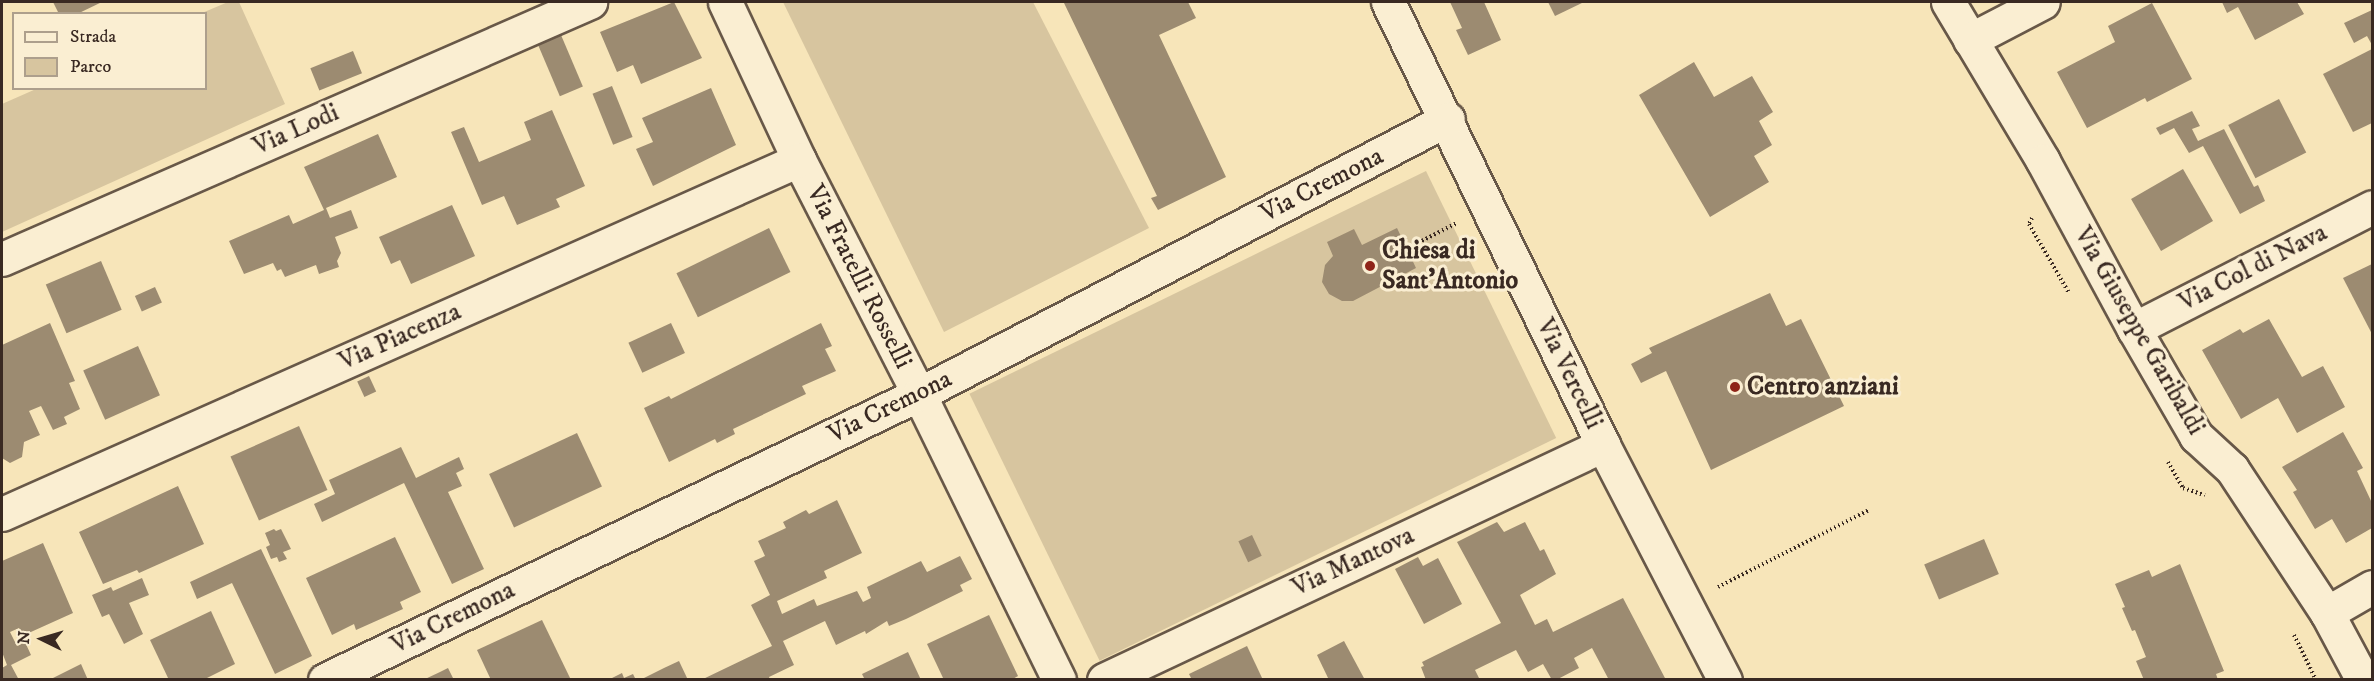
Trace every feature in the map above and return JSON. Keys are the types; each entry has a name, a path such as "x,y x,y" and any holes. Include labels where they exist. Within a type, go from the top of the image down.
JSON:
{"street":[{"name":"Via Lodi","path":"2,259 590,2"},
{"name":"Via Fratelli Rosselli","path":"725,2 800,160 919,394 1059,680"},
{"name":"Via Vercelli","path":"1388,2 1448,119 1603,445 1725,680"},
{"name":"Via Giuseppe Garibaldi","path":"1948,2 2043,161 2134,329 2196,436 2232,469 2327,613 2363,680"},
{"path":"1970,40 2043,2"},
{"name":"Via Cremona","path":"325,680 919,394 1448,119"},
{"name":"Via Piacenza","path":"2,514 800,160"},
{"name":"Via Col di Nava","path":"2134,329 2373,207"},
{"name":"Via Mantova","path":"1104,680 1603,445"},
{"path":"2327,613 2373,587"}],"path":[{"path":"1407,249 1489,207"},
{"path":"1685,603 1869,510"}],"green space":[{"path":"228,2 239,2 285,104 2,232 2,104 34,90 207,90 207,12 204,12"},
{"path":"783,2 1033,2 1149,228 944,332"},
{"path":"1426,171 1556,438 1100,661 969,394"}],"building":[{"path":"53,2 102,2 81,12 58,12"},
{"path":"674,2 702,58 641,84 633,65 617,72 600,32"},
{"path":"1188,2 1196,18 1159,35 1226,177 1158,210 1151,198 1157,196 1064,3"},
{"path":"1450,2 1484,2 1501,40 1468,55 1456,30 1462,28"},
{"path":"1548,2 1584,2 1555,16"},
{"path":"2222,2 2297,2 2304,14 2255,40 2238,7 2227,13"},
{"path":"2152,3 2192,79 2147,102 2145,98 2087,128 2057,72 2115,42 2108,26"},
{"path":"2372,10 2372,45 2367,36 2354,43 2344,23"},
{"path":"561,35 583,87 560,96 538,45"},
{"path":"2372,49 2372,123 2353,132 2323,74"},
{"path":"353,51 362,73 319,90 310,68"},
{"path":"1694,62 1714,97 1752,76 1773,112 1759,121 1772,145 1754,156 1769,182 1710,217 1639,95"},
{"path":"612,86 633,137 613,145 593,94"},
{"path":"711,88 736,145 653,186 636,149 653,142 642,118"},
{"path":"2279,99 2306,152 2255,178 2228,125"},
{"path":"552,110 585,186 556,199 560,207 517,225 504,196 482,205 451,132 464,127 479,162 531,140 524,122"},
{"path":"2192,111 2200,126 2192,129 2198,141 2224,129 2254,187 2258,185 2265,201 2240,214 2203,146 2189,153 2174,128 2160,135 2156,128"},
{"path":"378,134 397,177 326,208 330,218 351,210 358,228 335,237 341,253 337,261 339,267 319,274 316,265 285,277 281,269 277,271 273,263 244,274 229,241 289,215 293,224 324,210 304,167"},
{"path":"2183,169 2213,221 2161,251 2131,199"},
{"path":"452,205 475,256 411,284 400,260 391,264 379,237"},
{"path":"769,228 790,272 698,317 676,273"},
{"name":"Chiesa di Sant'Antonio","path":"1397,228 1416,268 1353,301 1342,301 1329,294 1322,282 1325,265 1333,256 1327,242 1354,229 1362,245"},
{"path":"101,261 122,310 66,333 46,284"},
{"path":"2372,264 2372,334 2343,278"},
{"path":"155,287 162,303 142,311 135,296"},
{"path":"1770,293 1786,326 1801,319 1844,406 1711,470 1666,371 1641,383 1631,364 1652,353 1649,348"},
{"path":"2269,319 2302,377 2323,366 2345,407 2297,433 2278,398 2241,419 2202,350 2240,329 2243,333"},
{"path":"50,323 75,381 69,383 80,409 64,417 67,424 53,430 41,406 29,411 40,435 24,442 22,457 10,463 2,458 2,345"},
{"path":"671,323 685,353 642,373 628,343"},
{"path":"821,323 832,346 825,349 836,371 802,386 806,394 733,429 735,434 717,443 715,439 669,462 644,408 669,396 671,399"},
{"path":"138,346 160,395 105,420 83,370"},
{"path":"369,376 376,391 364,397 357,381"},
{"path":"299,426 327,490 259,520 230,457"},
{"path":"2343,432 2363,468 2357,471 2372,503 2372,528 2346,543 2332,519 2315,529 2293,492 2297,490 2282,467"},
{"path":"577,433 602,486 514,527 489,474"},
{"path":"401,447 416,478 459,457 464,469 456,473 462,486 448,492 484,569 452,584 404,483 322,522 314,504 335,494 329,480"},
{"path":"178,486 204,544 139,573 137,570 103,584 79,532"},
{"path":"837,500 862,553 824,571 827,578 777,601 782,614 814,599 817,606 857,591 863,602 871,598 867,587 921,561 927,572 960,556 972,579 960,585 963,591 906,619 889,626 887,621 866,634 865,631 836,645 825,621 783,641 794,665 769,677 770,680 701,680 772,646 751,605 770,595 754,561 765,556 758,541 786,528 783,522 806,510 809,514"},
{"path":"1497,522 1504,532 1525,522 1540,551 1544,549 1556,574 1520,595 1535,625 1547,619 1553,632 1623,598 1666,680 1609,680 1592,648 1574,658 1579,668 1556,680 1552,680 1543,664 1528,672 1516,650 1475,670 1480,680 1426,680 1421,667 1424,666 1422,662 1501,623 1457,542"},
{"path":"274,529 276,531 281,529 291,549 283,552 287,559 279,562 277,557 271,559 266,547 270,545 265,533"},
{"path":"1252,535 1262,556 1248,562 1238,541"},
{"path":"395,537 421,592 400,602 403,609 356,630 354,624 332,635 306,578"},
{"path":"1984,539 1999,574 1939,599 1924,564"},
{"path":"43,543 73,613 22,636 19,628 10,632 17,646 25,642 31,655 11,665 19,680 2,680 2,668 7,665 2,652 2,561"},
{"path":"261,549 312,656 275,674 232,583 197,599 190,582"},
{"path":"1418,557 1423,566 1438,558 1462,604 1424,624 1395,569"},
{"path":"2180,564 2224,671 2216,674 2218,680 2144,680 2136,661 2146,657 2135,630 2132,631 2122,608 2125,607 2115,584 2149,570 2152,577"},
{"path":"142,578 149,595 129,603 143,634 124,644 109,614 102,617 92,595 111,587 113,591"},
{"path":"211,611 235,664 203,680 169,680 150,640"},
{"path":"989,615 1018,676 1011,680 944,680 927,644"},
{"path":"542,620 571,680 491,680 477,650"},
{"path":"1344,641 1365,680 1329,680 1317,655"},
{"path":"1247,646 1263,680 1192,680 1189,674"},
{"path":"908,652 921,680 865,680 862,674"},
{"path":"679,661 688,680 640,680 664,668"},
{"path":"81,664 88,680 49,680"},
{"path":"448,668 454,680 423,680 440,672"},
{"path":"622,673 624,678 633,674 636,680 608,680"}],"place":[{"name":"Chiesa di Sant'Antonio","path":"1370,266"},
{"name":"Centro anziani","path":"1735,387"}]}
